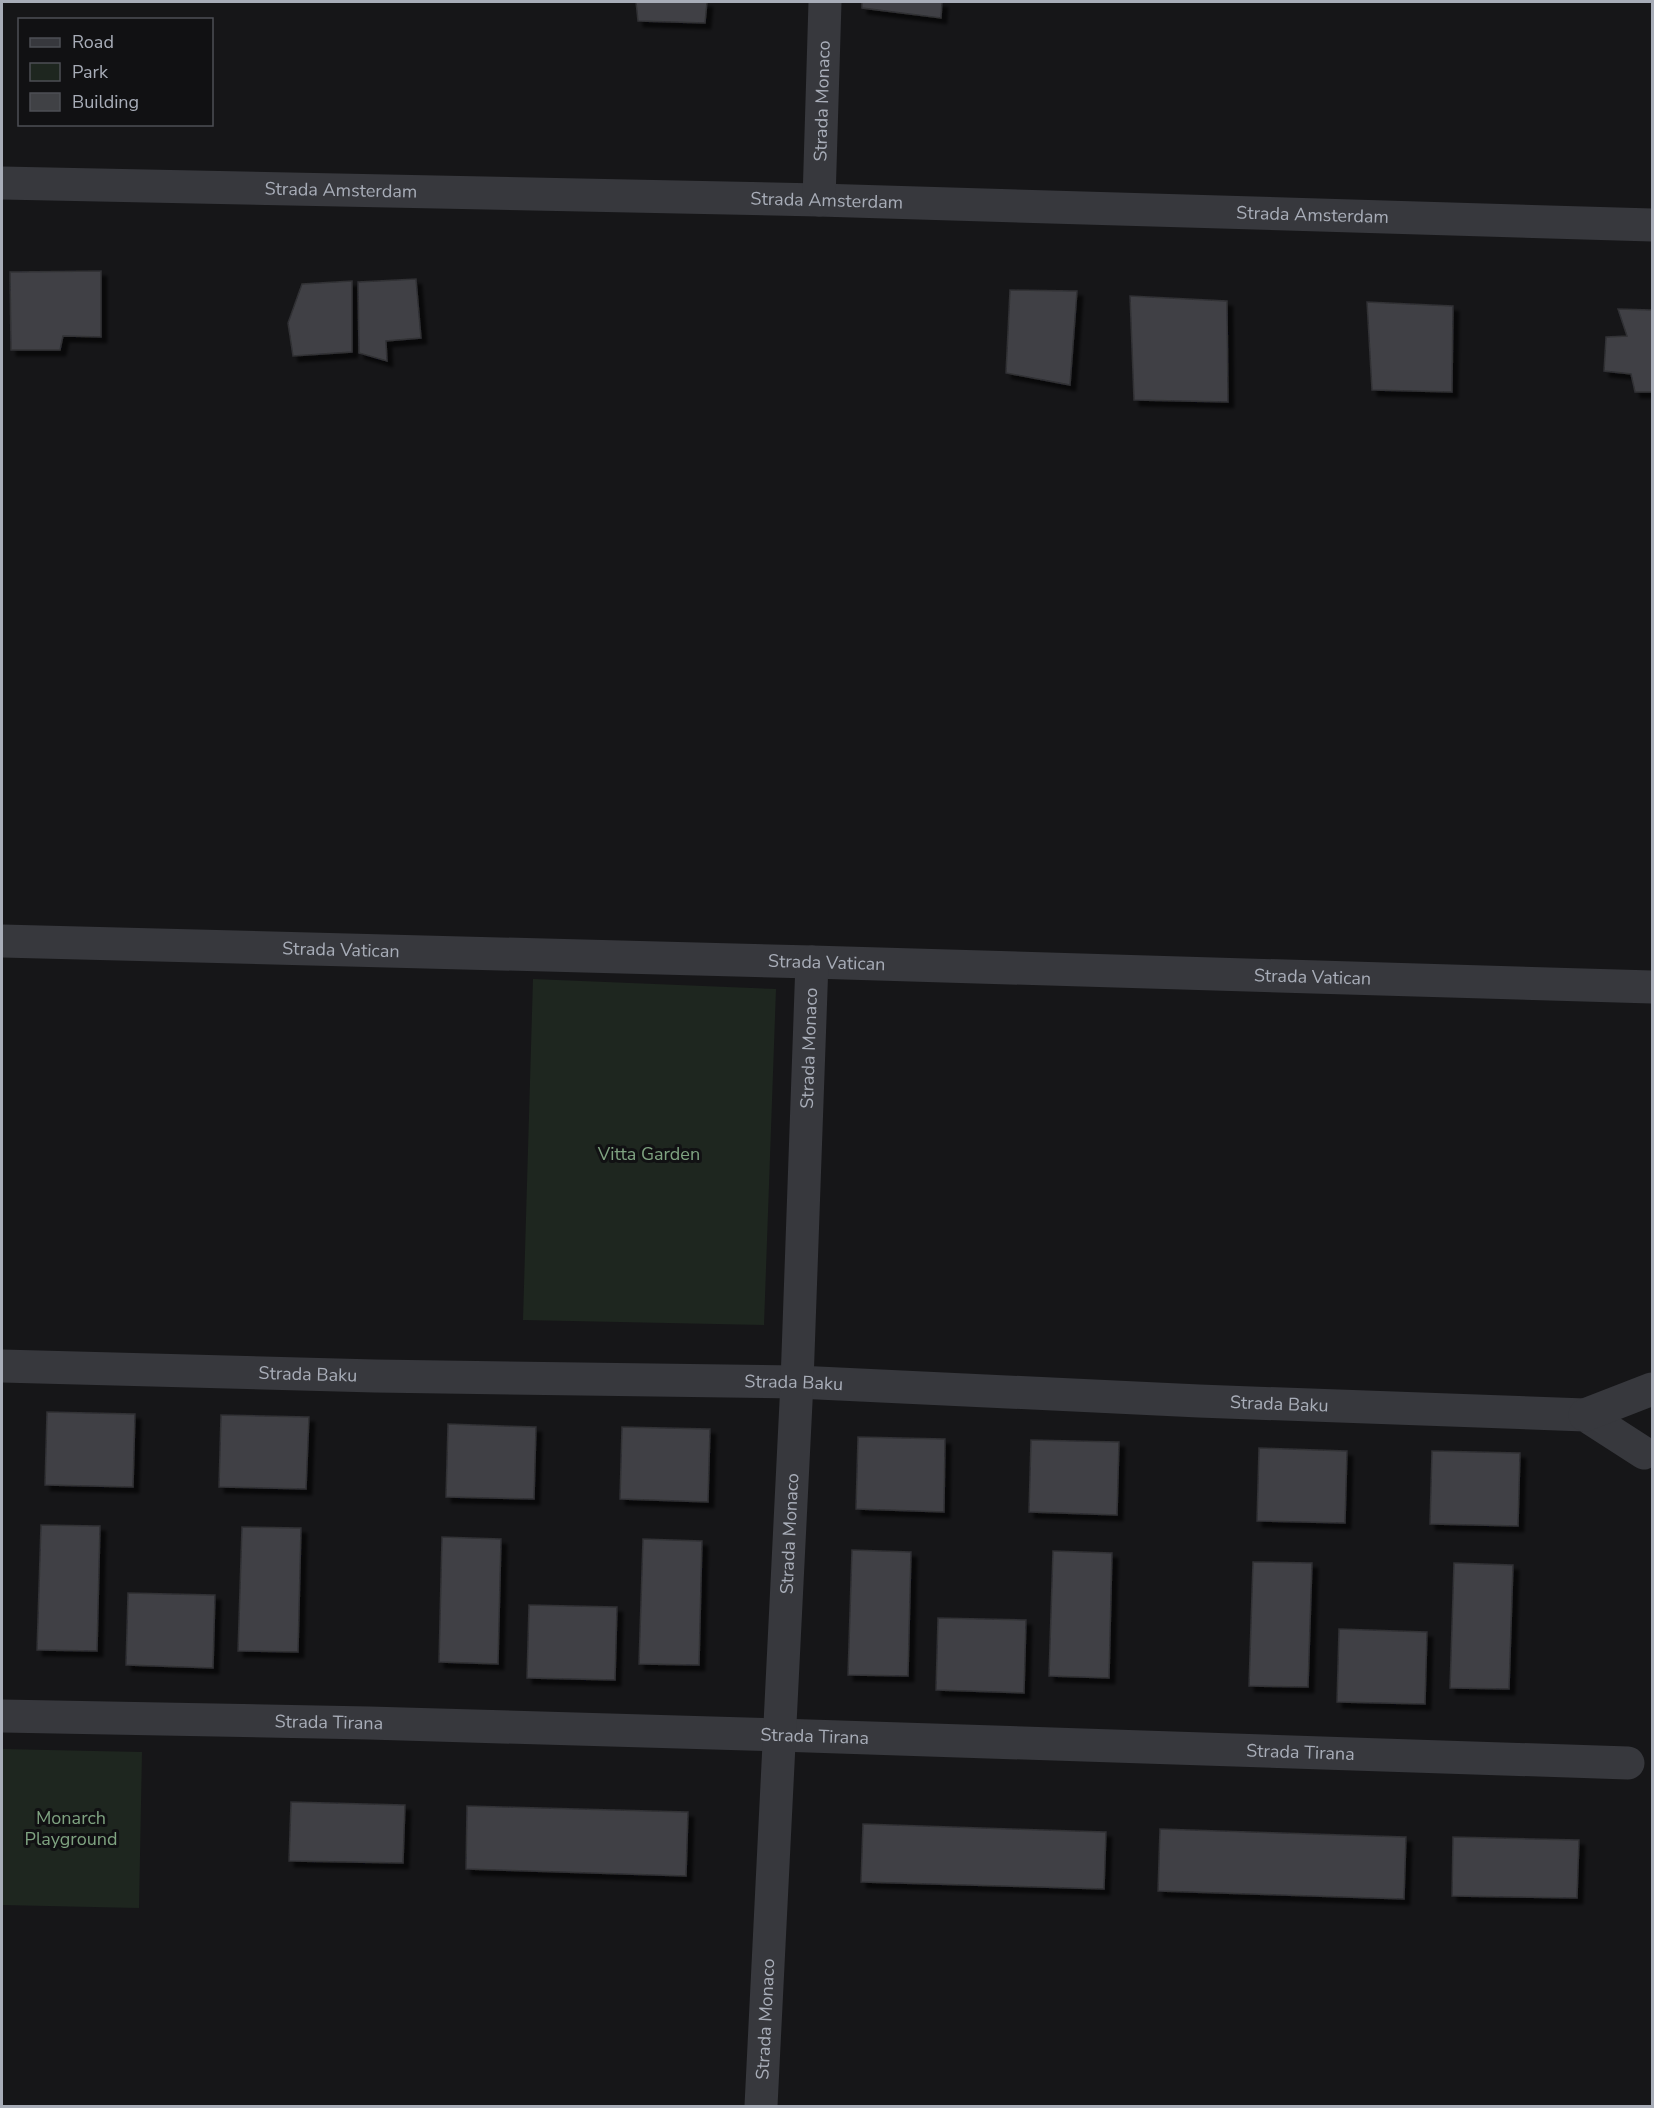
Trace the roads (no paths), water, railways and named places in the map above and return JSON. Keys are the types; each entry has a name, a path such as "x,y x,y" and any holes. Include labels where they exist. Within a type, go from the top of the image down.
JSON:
{"street":[{"name":"Strada Monaco","path":"819,200 825,2"},
{"name":"Strada Amsterdam","path":"2,183 819,200 1653,225"},
{"name":"Strada Vatican","path":"2,941 1653,987"},
{"name":"Strada Monaco","path":"760,2106 797,1382 812,962"},
{"name":"Strada Baku","path":"2,1366 375,1376 797,1382 1199,1401 1584,1415 1653,1389"},
{"path":"1584,1415 1644,1454"},
{"name":"Strada Tirana","path":"2,1716 369,1723 1628,1763"}],"park label":[{"name":"Vitta Garden","path":"649,1154"},
{"name":"Monarch Playground","path":"71,1828"}]}
